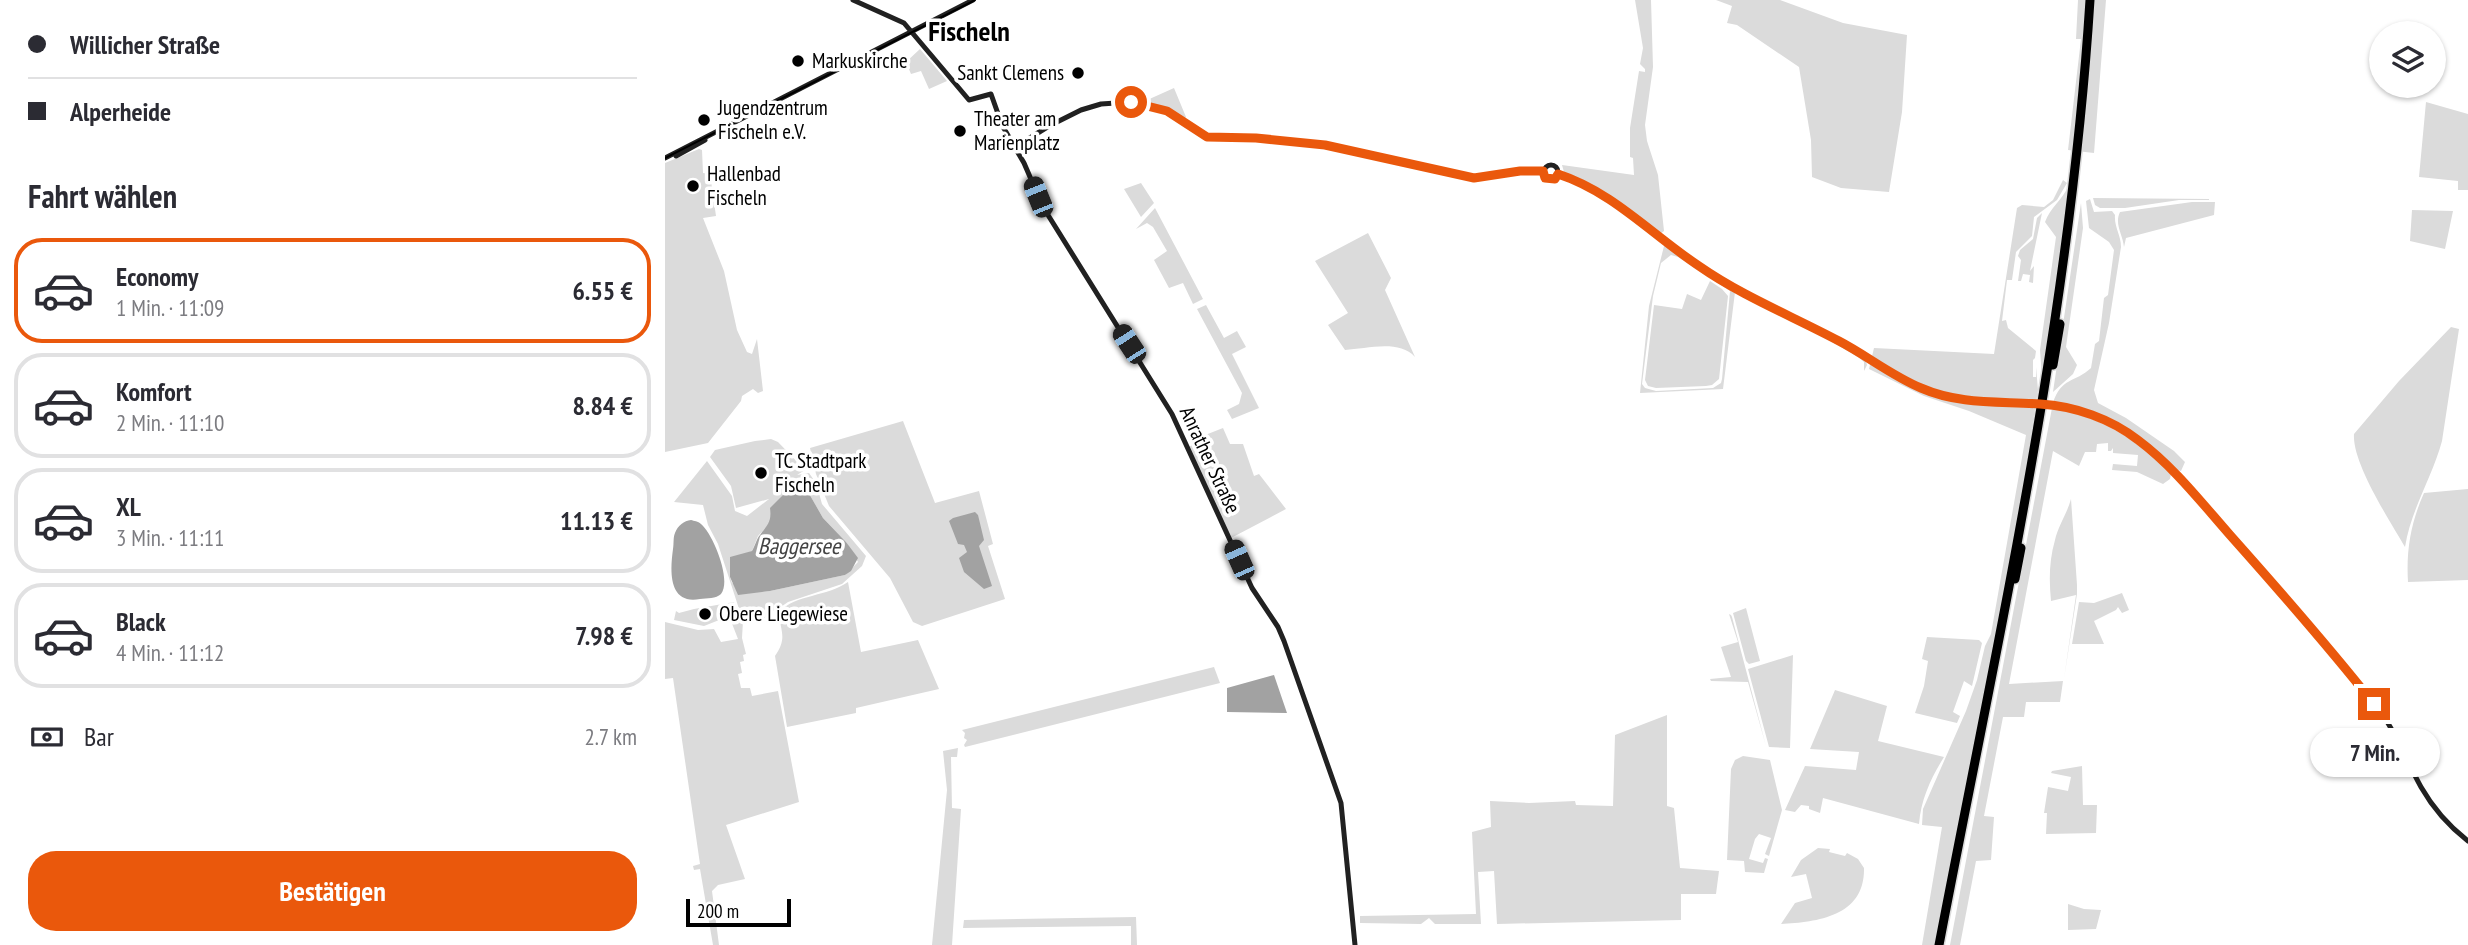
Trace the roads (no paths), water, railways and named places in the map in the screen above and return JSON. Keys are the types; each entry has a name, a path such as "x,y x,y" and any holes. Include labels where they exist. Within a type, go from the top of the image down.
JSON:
{"highway":[{"path":"1939,945 2019,527 2051,342 2077,153 2090,0"},
{"path":"1945,945 2015,582 2057,344 2083,153 2097,0"}],"street":[{"path":"852,0 900,21 911,32"},
{"path":"665,158 973,0"},
{"name":"Anrather Straße","path":"911,32 970,100 991,94 1002,125 1024,163 1043,206 1163,398 1252,588 1278,627 1341,803 1355,945"},
{"path":"1015,147 1081,110 1110,102 1142,103 1167,111 1207,137 1256,138 1325,145 1474,178 1520,171 1543,171"},
{"path":"1552,165 1557,168 1558,174 1555,179 1550,180 1545,178 1543,171 1546,166 1552,165"},
{"path":"1558,174 1580,182 1612,200 1703,269 1843,343 1909,383 1960,400 2063,407 2095,416 2122,429 2157,456 2178,477 2280,591 2374,704 2390,726 2422,789 2439,812 2468,841"}],"water":[{"name":"Baggersee","path":"803,483 823,518 858,558 851,571 845,575 770,591 738,595 730,577 730,557 752,551 768,523 770,508 792,486"},
{"path":"975,512 984,540 979,546 992,586 984,589 964,572 959,558 967,552 964,545 958,544 949,521"},
{"path":"691,520 706,529 720,558 724,587 717,597 682,597 673,584 671,567 674,535 681,524"},
{"path":"1274,675 1287,713 1227,712 1227,688"}],"tram line":[{"path":"665,158 975,0"}],"place":[{"name":"Markuskirche","path":"798,61"},
{"name":"Sankt Clemens","path":"1078,73"},
{"name":"Jugendzentrum Fischeln e.V.","path":"704,120"},
{"name":"Theater am Marienplatz","path":"960,131"},
{"name":"Hallenbad Fischeln","path":"693,186"},
{"name":"TC Stadtpark Fischeln","path":"761,473"},
{"name":"Obere Liegewiese","path":"705,614"}],"district":[{"name":"Fischeln","path":"969,31"}]}
